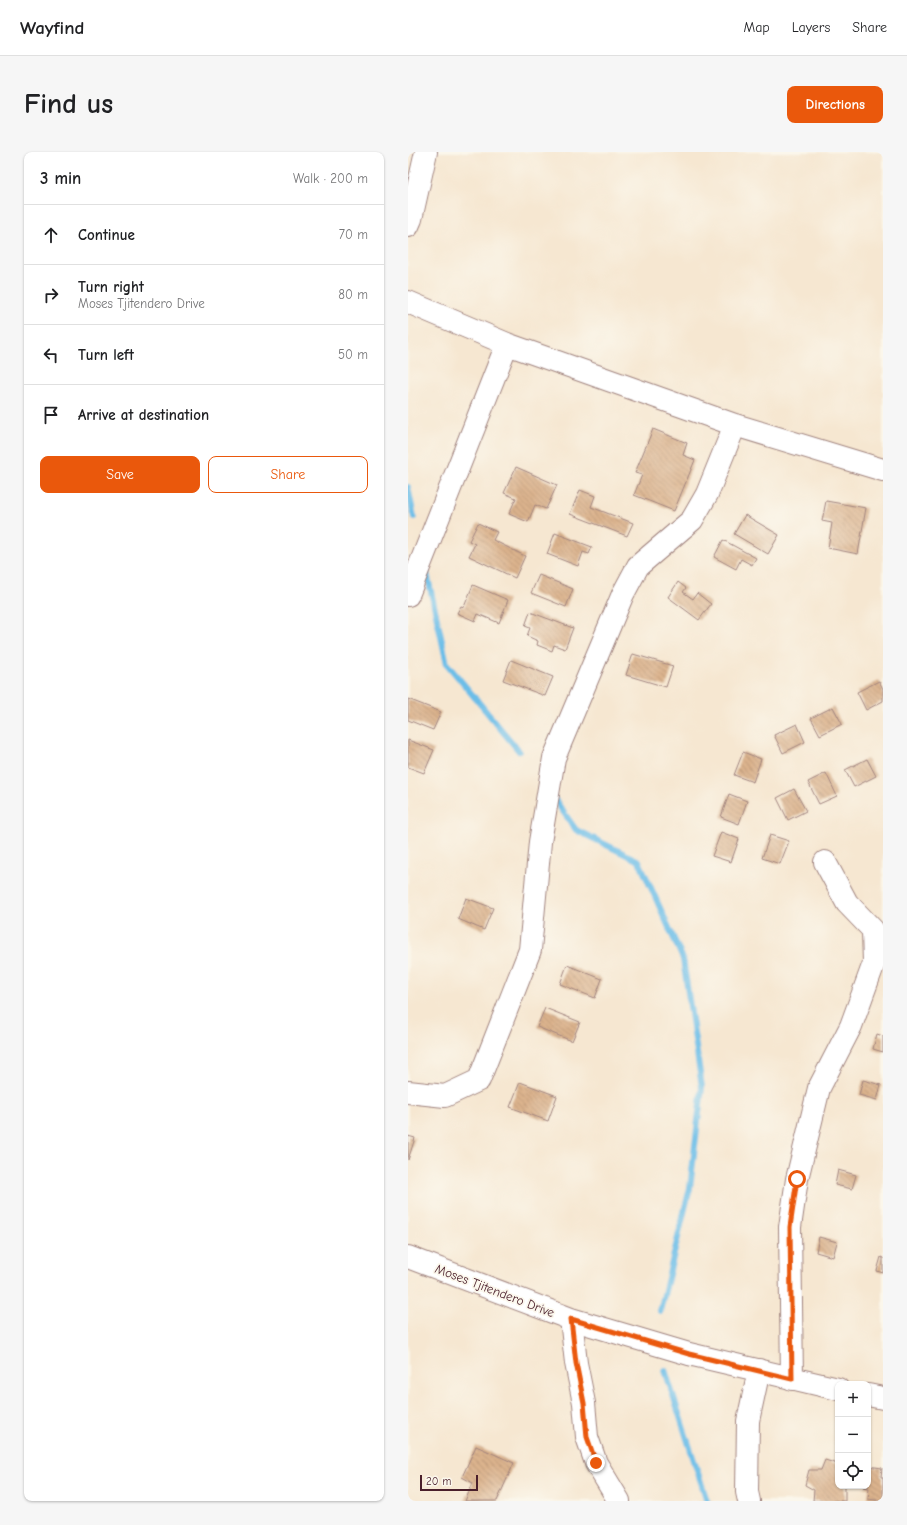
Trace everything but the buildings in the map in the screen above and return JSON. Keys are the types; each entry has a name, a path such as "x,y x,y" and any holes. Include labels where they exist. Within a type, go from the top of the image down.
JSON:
{"street":[{"path":"408,226 415,169 426,152"},
{"path":"408,302 507,344 735,425 883,470"},
{"path":"408,595 507,344"},
{"path":"408,1092 445,1096 479,1080 530,950 540,842 554,758 629,582 638,566 692,520 707,494 735,425"},
{"path":"792,1379 790,1227 797,1179 819,1088 851,1026 874,962 878,932 847,903 825,862"},
{"name":"Moses Tjitendero Drive","path":"408,1257 571,1319 689,1354 792,1379 835,1387"},
{"path":"571,1319 576,1363 584,1403 587,1437 596,1463 614,1498"},
{"path":"749,1501 747,1492 748,1421 760,1370"},
{"path":"871,1396 883,1398"}],"waterway":[{"path":"408,487 414,517"},
{"path":"426,569 447,664 519,751"},
{"path":"553,797 576,830 639,861 683,959 702,1087 690,1188 660,1311"},
{"path":"665,1370 707,1501"}],"route":[{"path":"596,1463 587,1437 584,1403 576,1363 571,1319 689,1354 792,1379 790,1227 797,1179"}]}
